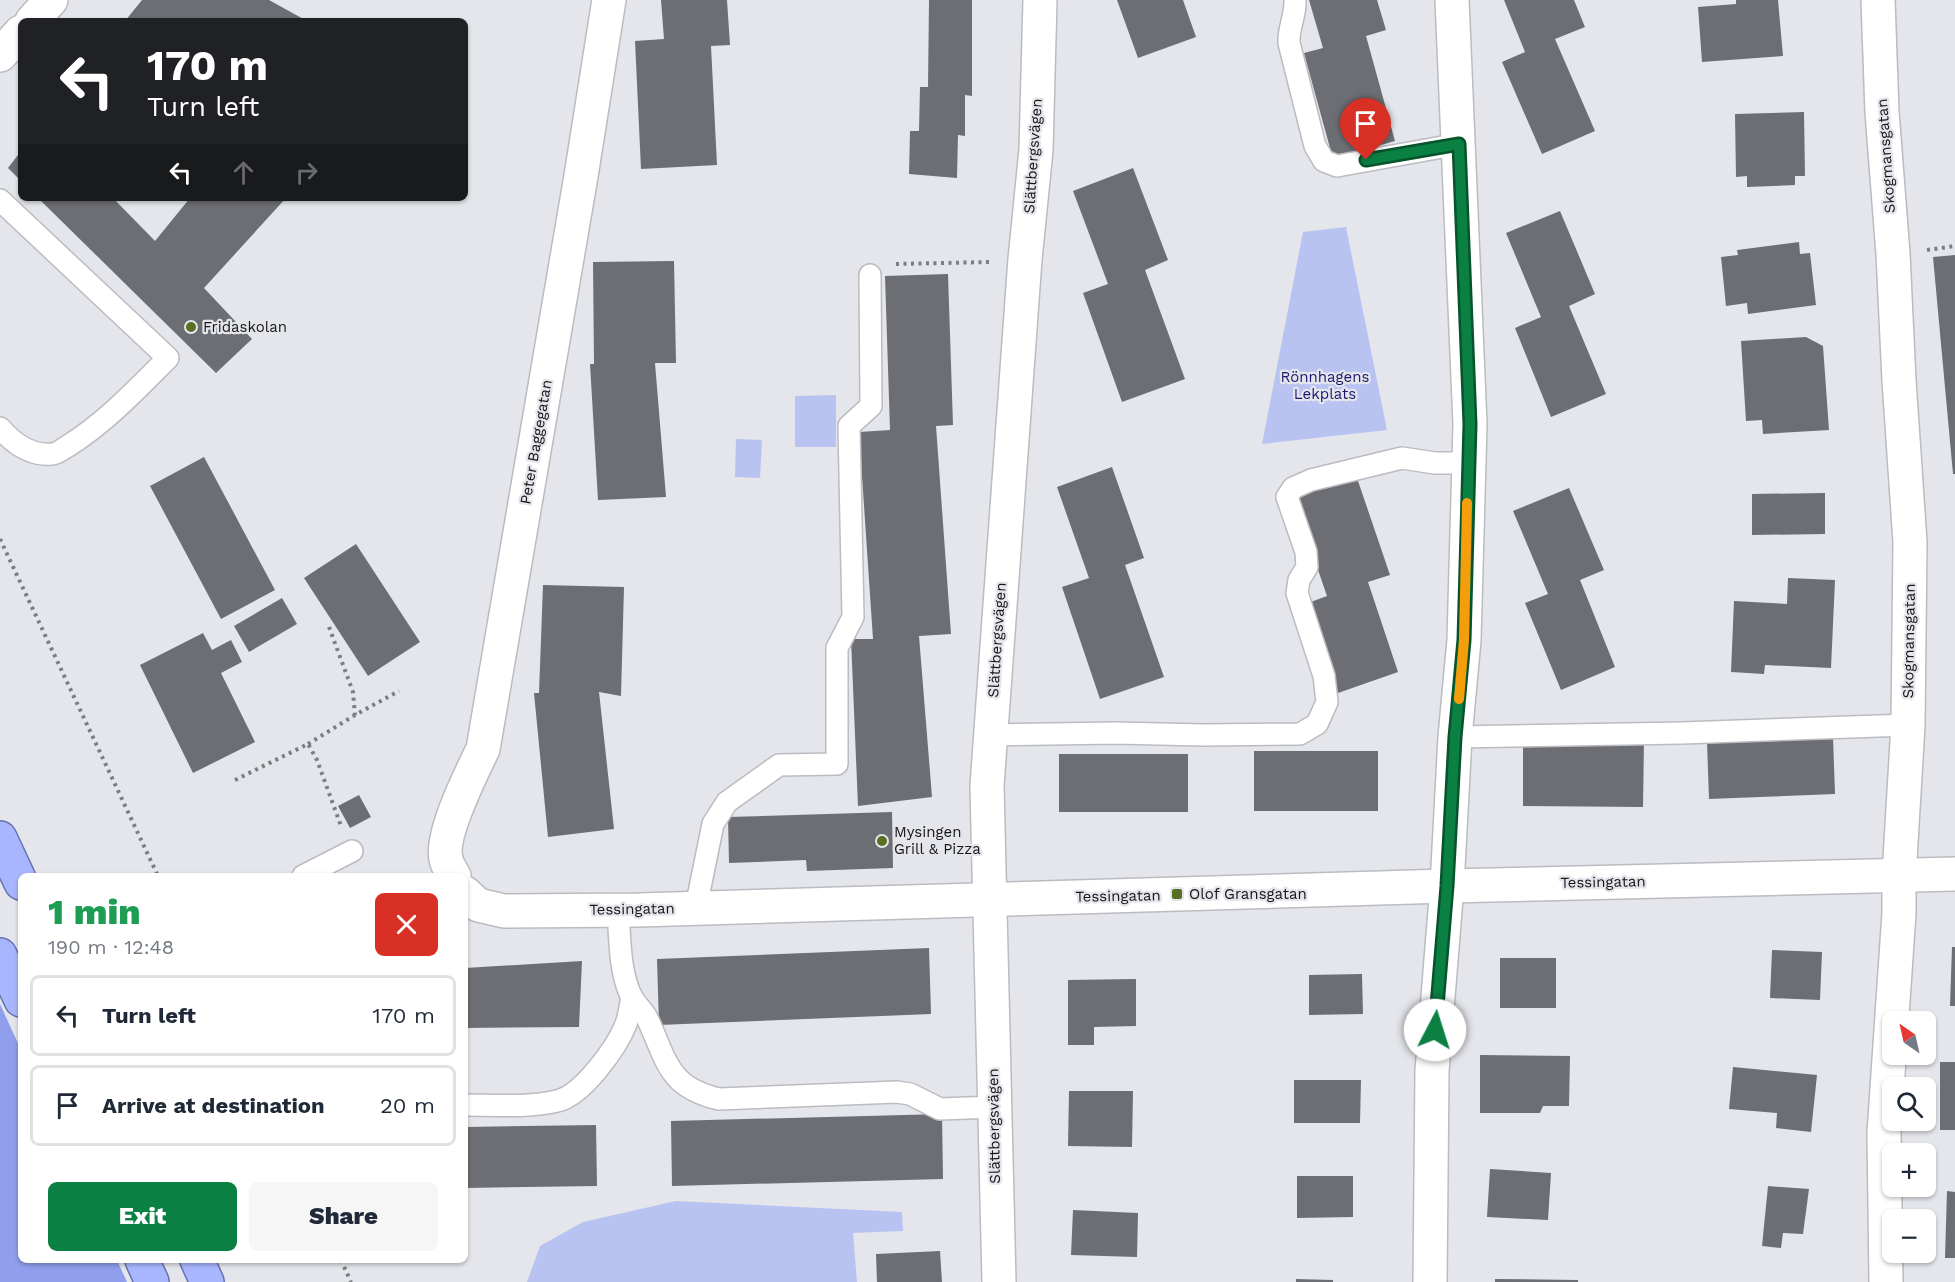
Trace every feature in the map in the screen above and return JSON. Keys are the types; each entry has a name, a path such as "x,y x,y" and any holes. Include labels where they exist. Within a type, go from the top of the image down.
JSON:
{"highway":[{"path":"0,838 18,877"},
{"path":"0,956 18,994"},
{"path":"143,1263 152,1282"},
{"path":"198,1263 207,1282"}],"street":[{"path":"35,18 51,0"},
{"name":"Peter Baggegatan","path":"453,873 446,858 448,836 468,780 483,749 609,0"},
{"name":"Slättbergsvägen","path":"999,1282 987,786 1036,150 1040,0"},
{"path":"1430,1282 1432,1071 1464,640 1470,424 1452,0"},
{"name":"Skogmansgatan","path":"1878,0 1882,112 1910,542 1908,725 1899,913 1884,1133 1886,1282"},
{"path":"0,55 18,36"},
{"name":"Tessingatan","path":"468,897 478,905 504,911 696,908 1955,874"}],"lane":[{"path":"1295,0 1294,16 1288,35 1289,43 1315,146 1324,161 1336,166 1459,144"},
{"path":"0,201 168,358 116,410 81,438 54,454 38,453 14,443 0,428"},
{"path":"696,908 713,824 727,802 779,765 837,764 837,648 853,617 849,426 871,406 870,275"},
{"path":"990,735 1300,734 1317,724 1327,702 1324,676 1297,593 1299,580 1306,567 1306,552 1287,496 1293,488 1311,480 1402,458 1435,463 1468,463"},
{"path":"1455,737 1682,733 1908,725"},
{"path":"309,873 352,851"},
{"path":"618,909 625,979 632,997 646,1016 668,1068 686,1086 700,1095 719,1099 897,1092 910,1094 940,1109 994,1107"},
{"path":"468,1105 531,1104 558,1101 572,1095 592,1075 614,1046 626,1024 632,997"}],"path":[{"path":"870,275 881,264 963,264 1026,259"},
{"path":"0,539 157,873"},
{"path":"329,627 353,692 355,715"},
{"path":"235,780 308,744 399,691"},
{"path":"308,744 317,760 352,851"},
{"path":"342,1263 351,1282"}],"green space":[{"name":"Rönnhagens Lekplats","path":"1346,227 1387,430 1262,444 1303,232"},
{"path":"836,395 836,447 795,447 795,396"},
{"path":"736,439 762,440 760,478 735,477"},
{"path":"676,1201 902,1212 903,1231 853,1233 857,1282 527,1282 540,1246 583,1222"}],"shaded area":[{"path":"0,1004 18,1043 18,1263 118,1263 127,1282 0,1282"}],"building":[{"path":"142,0 269,0 302,18 218,18 127,18"},
{"path":"661,0 727,0 730,45 711,46 717,165 641,169 635,41 664,39"},
{"path":"929,0 972,0 972,96 965,95 965,136 958,135 957,178 909,174 910,131 919,131 920,87 928,87"},
{"path":"1117,0 1183,0 1196,37 1138,58"},
{"path":"1309,0 1377,0 1386,30 1366,36 1395,141 1333,159 1304,53 1323,48"},
{"path":"1504,0 1574,0 1585,27 1555,39 1595,131 1542,154 1502,62 1525,52"},
{"path":"1736,0 1778,0 1783,56 1702,62 1698,7 1736,4"},
{"path":"1804,112 1805,176 1795,176 1795,185 1747,187 1747,176 1736,177 1735,114"},
{"path":"18,155 18,178 8,168"},
{"path":"1133,168 1168,260 1145,270 1185,379 1122,402 1083,293 1108,284 1073,191"},
{"path":"41,201 116,201 155,241 188,201 283,201 204,288 252,339 216,373"},
{"path":"1560,211 1595,294 1569,306 1606,394 1551,417 1515,328 1541,317 1506,233"},
{"path":"1799,242 1800,254 1810,253 1816,305 1748,314 1747,303 1726,306 1721,257 1738,255 1737,250"},
{"path":"1955,255 1955,474 1953,474 1933,257"},
{"path":"674,261 676,363 655,363 666,497 598,500 590,364 594,364 593,262"},
{"path":"948,274 953,425 936,426 951,634 919,636 932,797 858,806 851,639 873,639 859,432 890,430 885,276"},
{"path":"1806,337 1823,346 1829,430 1763,434 1762,420 1746,421 1741,341"},
{"path":"204,457 275,590 221,619 150,486"},
{"path":"1112,467 1144,558 1125,565 1164,677 1100,699 1062,587 1089,578 1057,487"},
{"path":"1356,475 1390,575 1368,582 1398,672 1338,693 1308,603 1327,596 1293,497"},
{"path":"1569,488 1604,570 1580,580 1615,667 1561,690 1525,603 1548,594 1513,511"},
{"path":"1825,493 1825,534 1752,535 1752,494"},
{"path":"356,544 420,642 368,676 304,578"},
{"path":"1788,578 1835,580 1831,668 1765,665 1764,674 1731,672 1734,601 1787,604"},
{"path":"543,585 624,587 621,696 599,692 614,829 548,837 534,693 539,693"},
{"path":"282,598 297,624 249,652 234,626"},
{"path":"203,633 212,650 231,640 242,662 221,673 255,742 193,773 140,665"},
{"path":"1833,737 1835,794 1709,799 1707,742"},
{"path":"1523,739 1644,740 1643,807 1523,806"},
{"path":"1254,751 1378,751 1378,811 1254,811"},
{"path":"1059,754 1188,754 1188,812 1059,812"},
{"path":"359,795 371,817 350,828 338,806"},
{"path":"892,812 893,868 807,871 806,860 729,863 728,817"},
{"path":"1952,947 1955,947 1955,1006 1950,1006"},
{"path":"929,948 931,1014 659,1025 657,959"},
{"path":"1772,950 1822,952 1820,1000 1770,998"},
{"path":"1500,958 1556,958 1556,1008 1500,1008"},
{"path":"582,961 579,1027 468,1028 468,968"},
{"path":"1362,974 1363,1014 1309,1015 1309,975"},
{"path":"1136,979 1136,1026 1094,1027 1094,1045 1068,1045 1068,980"},
{"path":"1480,1055 1570,1056 1569,1106 1543,1106 1540,1113 1480,1113"},
{"path":"1940,1062 1955,1062 1955,1130 1940,1130"},
{"path":"1733,1067 1817,1075 1811,1132 1776,1128 1777,1113 1729,1109"},
{"path":"1294,1080 1361,1080 1360,1123 1294,1123"},
{"path":"1069,1091 1133,1091 1132,1147 1068,1146"},
{"path":"942,1114 943,1179 672,1186 671,1121"},
{"path":"596,1125 597,1186 468,1188 468,1127"},
{"path":"1490,1169 1551,1173 1548,1220 1487,1217"},
{"path":"1297,1176 1353,1176 1353,1217 1297,1218"},
{"path":"1768,1186 1809,1189 1803,1234 1783,1233 1781,1248 1762,1246"},
{"path":"1947,1191 1955,1192 1955,1258 1945,1258"},
{"path":"1073,1210 1138,1213 1137,1257 1071,1255"},
{"path":"940,1251 942,1282 877,1282 876,1254"},
{"path":"1296,1279 1333,1280 1333,1282 1296,1282"},
{"path":"1495,1279 1578,1280 1578,1282 1495,1282"}],"slow traffic":[{"path":"1459,699 1464,640 1467,503"}],"place":[{"name":"Fridaskolan","path":"191,327"},
{"name":"Mysingen Grill & Pizza","path":"882,841"},
{"name":"Olof Gransgatan","path":"1177,894"}],"route":[{"path":"1366,160 1459,144 1470,424 1464,640 1435,1030"}]}
